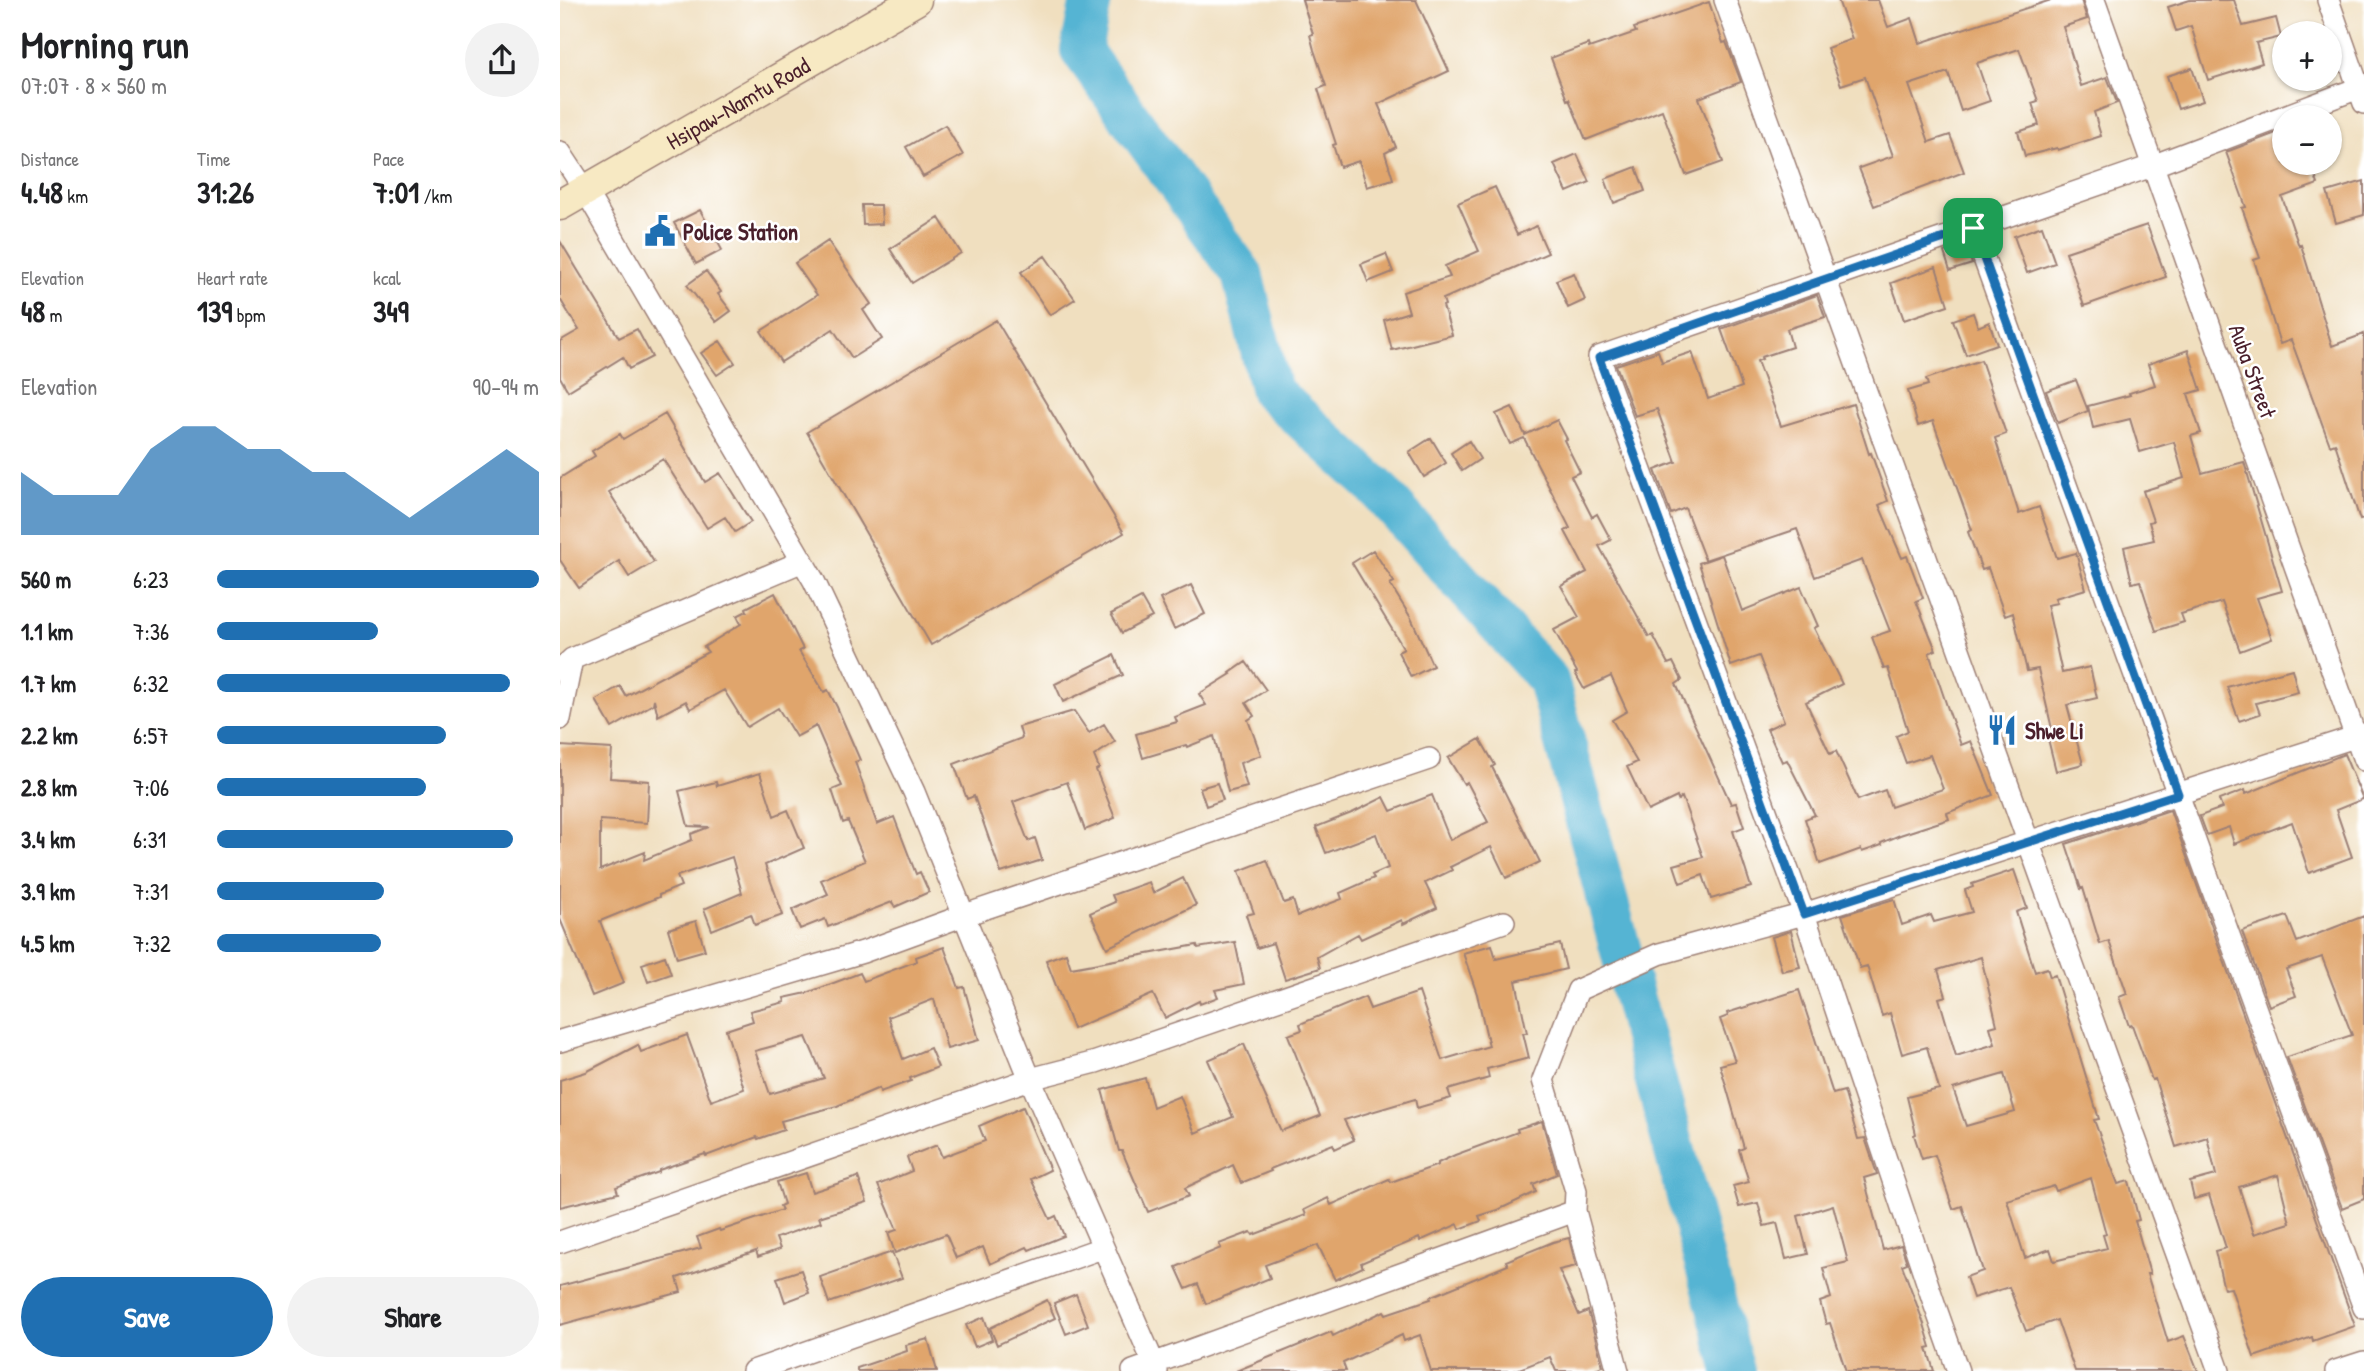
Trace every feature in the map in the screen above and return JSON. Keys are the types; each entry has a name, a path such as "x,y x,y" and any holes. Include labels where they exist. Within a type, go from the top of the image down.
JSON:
{"main road":[{"name":"Hsipaw-Namtu Road","path":"572,197 916,0"}],"street":[{"path":"1725,0 2219,1371"},
{"name":"Auba Street","path":"2094,0 2360,735 2364,760"},
{"path":"1958,1371 1804,914 1599,358 2362,92 2328,0"},
{"path":"560,152 572,197 814,581 914,792 1030,1079 1155,1367"},
{"path":"1973,228 2364,1308"},
{"path":"560,719 566,664 803,561"},
{"path":"1618,1371 1575,1211 1576,1191 1544,1080 1578,990 1659,954 1804,914 2360,735"},
{"path":"560,1041 863,951 1429,759"},
{"path":"560,1242 1030,1079 1096,1062 1504,922"},
{"path":"1133,1371 1155,1367 1575,1211"},
{"path":"753,1371 1102,1248"},
{"path":"2336,1371 2364,1362"}],"building":[{"path":"1302,0 1416,0 1449,71 1378,104 1396,147 1385,153 1393,179 1367,187 1359,161 1340,167 1333,145 1336,144 1318,89 1326,86"},
{"path":"1838,0 1878,0 1888,27 1912,18 1920,43 2051,0 2081,0 2087,19 2063,27 2081,86 2107,77 2117,103 2094,112 2101,136 2058,150 2057,148 2025,156 2018,132 2039,125 2032,103 2038,101 2019,49 1977,63 1990,101 1961,111 1948,72 1909,85 1929,142 1950,135 1964,172 1874,206 1859,168 1893,156 1865,77 1841,85 1827,48 1852,39"},
{"path":"2190,0 2234,0 2243,26 2276,18 2277,21 2272,21 2272,39 2256,43 2262,63 2208,80 2191,26 2176,31 2168,7"},
{"path":"1709,2 1723,43 1726,42 1741,82 1699,98 1723,162 1686,175 1662,110 1586,140 1551,58 1588,44 1589,48 1636,32 1634,28"},
{"path":"2192,68 2203,101 2178,109 2167,76"},
{"path":"945,125 963,155 923,177 906,147"},
{"path":"2272,135 2272,175 2315,175 2318,184 2282,197 2299,246 2301,245 2332,346 2364,334 2364,519 2360,520 2335,443 2330,445 2291,340 2280,344 2254,260 2260,258 2242,208 2246,207 2226,152"},
{"path":"1577,154 1590,182 1567,192 1554,164"},
{"path":"1636,167 1645,191 1614,203 1605,179"},
{"path":"2364,181 2364,215 2336,223 2327,192"},
{"path":"1495,187 1517,235 1536,226 1548,253 1443,299 1452,335 1392,350 1384,320 1409,312 1403,292 1450,277 1445,266 1479,251 1458,203"},
{"path":"862,205 881,205 882,224 863,225"},
{"path":"700,210 722,250 696,264 674,223"},
{"path":"939,218 961,253 912,283 890,249"},
{"path":"2147,225 2166,277 2084,306 2066,252"},
{"path":"2042,226 2055,263 2027,273 2014,236"},
{"path":"560,241 619,338 637,329 652,357 629,369 623,357 568,391 560,377 560,341 579,330 560,299"},
{"path":"828,241 871,304 863,310 882,339 852,358 833,329 781,362 761,331 817,295 795,263"},
{"path":"1965,244 1972,264 1950,271 1944,252"},
{"path":"1386,254 1393,272 1368,282 1361,264"},
{"path":"1045,256 1075,299 1050,315 1021,272"},
{"path":"1936,267 1948,305 1904,320 1891,283"},
{"path":"706,271 731,311 716,322 687,285"},
{"path":"1574,273 1585,300 1568,308 1556,280"},
{"path":"1817,295 1825,317 1787,329 1792,347 1761,357 1762,359 1757,361 1781,426 1853,404 1888,501 1879,505 1902,558 1907,556 1923,598 1916,601 1936,650 1929,653 1949,712 1961,745 1971,741 1993,795 1947,813 1949,819 1900,835 1862,852 1861,849 1820,864 1805,819 1815,815 1787,760 1782,762 1767,729 1784,721 1759,656 1731,666 1699,563 1722,555 1742,611 1801,587 1818,626 1814,628 1842,684 1806,702 1830,754 1836,751 1858,800 1885,790 1891,807 1943,789 1930,755 1906,763 1896,736 1908,731 1888,668 1884,669 1872,637 1890,631 1862,560 1815,577 1797,529 1705,560 1685,508 1671,514 1655,470 1676,462 1657,409 1635,416 1616,365 1658,351 1662,362 1692,352 1708,399 1742,387 1721,329"},
{"path":"1973,313 1978,327 1989,322 1997,344 1966,355 1953,320"},
{"path":"996,320 1124,533 931,645 807,432"},
{"path":"720,341 735,363 717,375 701,353"},
{"path":"2188,350 2201,390 2188,394 2201,433 2191,436 2202,473 2244,462 2282,591 2257,598 2272,639 2240,651 2222,602 2181,614 2184,622 2156,631 2140,581 2132,583 2124,547 2154,540 2149,522 2153,521 2143,491 2184,478 2174,442 2140,452 2130,419 2093,428 2088,406 2155,385 2148,364"},
{"path":"1981,360 2006,434 1995,438 2019,514 2039,507 2057,558 2076,553 2086,589 2055,598 2057,603 2047,605 2062,673 2090,667 2097,698 2067,705 2083,764 2056,771 2047,735 2053,733 2038,669 2027,671 2013,613 2005,616 1988,568 1982,570 1968,532 1972,530 1933,421 1918,426 1908,391 1928,385 1926,379"},
{"path":"2076,380 2088,411 2058,423 2046,391"},
{"path":"1512,407 1525,435 1557,420 1567,439 1564,440 1580,472 1571,476 1592,517 1597,514 1611,540 1599,546 1649,637 1653,635 1668,664 1673,662 1682,680 1676,684 1731,804 1736,803 1744,827 1733,831 1751,887 1711,899 1703,875 1680,883 1674,865 1703,857 1682,797 1648,811 1627,767 1637,762 1612,720 1627,711 1611,676 1584,689 1575,673 1577,672 1554,630 1579,617 1561,586 1587,572 1565,531 1570,528 1524,438 1510,444 1496,414"},
{"path":"665,414 705,482 720,473 751,522 735,532 725,517 707,528 663,459 609,492 654,562 629,577 619,561 579,588 560,560 560,478 595,456 592,451 620,434 623,439"},
{"path":"1431,438 1446,463 1424,477 1409,452"},
{"path":"1469,441 1480,459 1462,471 1451,453"},
{"path":"1373,550 1394,582 1390,584 1411,618 1433,666 1411,677 1398,652 1404,649 1352,563"},
{"path":"1191,585 1205,614 1174,629 1160,599"},
{"path":"775,593 803,649 799,651 824,692 828,690 837,707 860,760 855,762 877,824 894,817 916,874 920,872 929,892 895,907 892,902 828,927 825,919 800,929 792,910 828,894 821,880 865,861 848,821 843,823 832,790 842,786 816,726 796,737 778,708 747,727 724,690 690,709 686,701 658,716 654,699 653,704 612,728 596,700 620,686 626,696 708,652 704,647 741,624 737,616 747,611 746,608"},
{"path":"1141,598 1152,617 1122,633 1111,614"},
{"path":"1114,655 1123,675 1063,702 1055,684"},
{"path":"1246,662 1266,690 1246,703 1254,716 1248,720 1261,755 1240,763 1247,787 1228,792 1214,736 1187,747 1186,745 1143,758 1136,734 1177,722 1175,717 1206,705 1199,694"},
{"path":"2292,669 2298,692 2256,703 2260,714 2239,721 2227,687"},
{"path":"1074,711 1089,733 1104,724 1115,742 1094,756 1099,768 1096,770 1115,818 1085,830 1067,782 1013,802 1028,841 1035,838 1042,860 1001,873 974,796 967,799 954,764 1022,738 1019,727"},
{"path":"1480,739 1540,862 1506,878 1491,847 1425,883 1437,908 1403,924 1402,920 1361,939 1358,934 1317,957 1320,968 1285,979 1273,943 1257,948 1246,915 1254,913 1239,871 1267,860 1284,903 1293,900 1298,916 1342,899 1340,893 1374,878 1372,875 1388,868 1376,834 1326,853 1316,827 1384,797 1391,811 1432,795 1450,840 1488,822 1467,782 1464,784 1448,758"},
{"path":"560,746 612,749 610,778 649,781 647,823 600,820 600,870 645,852 644,860 692,840 691,834 709,827 688,826 679,791 716,782 717,786 760,773 774,816 788,810 804,848 765,865 783,915 755,925 751,914 712,930 704,909 742,893 732,857 677,876 681,886 600,921 624,983 592,996 560,919"},
{"path":"2344,754 2363,799 2336,810 2352,857 2309,873 2292,822 2234,844 2229,827 2207,835 2200,816 2222,808 2219,800 2245,790 2246,794"},
{"path":"1217,783 1223,800 1206,806 1200,788"},
{"path":"2170,810 2355,1326 2313,1341 2312,1337 2254,1357 2231,1288 2224,1289 2215,1251 2226,1248 2209,1195 2194,1199 2190,1182 2216,1175 2207,1137 2176,1147 2155,1079 2152,1080 2119,997 2127,994 2109,941 2100,944 2066,844","holes":["2278,1175 2290,1223 2254,1234 2239,1187"]},
{"path":"2014,870 2027,908 2016,912 2035,972 2047,968 2050,977 2055,975 2099,1119 2094,1120 2118,1184 2129,1181 2139,1220 2135,1221 2150,1274 2147,1274 2168,1342 2184,1336 2198,1371 2075,1371 2057,1320 2026,1331 2009,1287 1973,1298 1966,1277 1983,1271 1962,1206 1953,1209 1935,1155 1922,1159 1914,1135 1916,1134 1907,1097 1939,1089 1927,1047 1902,1054 1890,1013 1882,1016 1867,966 1860,968 1842,915 1894,899 1902,925 1931,915 1934,922 1972,912 1965,890 1973,887 1972,884","holes":["1981,957 1997,1025 1990,1027 1995,1044 1956,1056 1939,998 1946,996 1938,970","2004,1074 2015,1112 1966,1126 1953,1089","2091,1178 2106,1234 2103,1235 2107,1248 2054,1261 2050,1249 2025,1258 2007,1200 2054,1186 2056,1191"]},
{"path":"1183,878 1196,905 1107,948 1090,913 1115,902 1112,895 1149,882 1153,893"},
{"path":"2287,916 2297,942 2364,916 2364,1199 2342,1208 2287,1057 2352,1035 2322,957 2286,969 2296,996 2269,1006 2242,931"},
{"path":"696,921 705,950 677,958 668,929"},
{"path":"1791,931 1800,967 1782,971 1772,937"},
{"path":"1235,942 1244,984 1215,990 1218,997 1200,1004 1199,1001 1165,1018 1153,994 1073,1029 1046,960 1066,953 1071,968 1197,945 1198,948"},
{"path":"1560,944 1566,969 1516,981 1527,1033 1523,1033 1529,1058 1487,1069 1489,1078 1448,1090 1451,1098 1417,1108 1415,1099 1344,1120 1354,1140 1335,1149 1333,1144 1241,1183 1233,1165 1185,1188 1189,1196 1148,1212 1122,1151 1119,1151 1102,1090 1145,1078 1153,1107 1180,1096 1195,1133 1233,1117 1208,1060 1244,1044 1281,1131 1320,1116 1288,1035 1302,1030 1300,1024 1365,997 1370,1009 1419,992 1442,1060 1489,1046 1477,994 1463,953 1492,945 1496,959"},
{"path":"944,947 959,988 964,987 979,1040 947,1049 934,999 888,1017 903,1059 930,1048 938,1067 910,1078 911,1081 880,1092 879,1088 837,1106 781,1121 784,1130 659,1170 616,1187 618,1193 560,1207 560,1080 586,1072 638,1045 641,1052 687,1035 711,1101 744,1089 726,1030 753,1021 750,1011 785,1002 784,998 807,993 860,973 864,981 917,961 916,957","holes":["806,1037 824,1078 770,1094 755,1051"]},
{"path":"665,956 671,974 648,982 642,964"},
{"path":"1799,990 1833,1094 1844,1091 1858,1139 1865,1138 1877,1174 1864,1178 1883,1250 1901,1245 1907,1263 1902,1265 1931,1347 1927,1348 1934,1371 1846,1371 1830,1323 1826,1324 1820,1302 1831,1298 1823,1268 1848,1262 1833,1205 1798,1216 1808,1254 1786,1259 1777,1223 1764,1226 1758,1203 1739,1207 1733,1186 1749,1182 1739,1150 1744,1148 1720,1065 1735,1061 1720,1019 1728,1016 1727,1013"},
{"path":"1023,1107 1050,1170 1031,1179 1050,1219 1056,1216 1064,1236 1029,1250 1027,1247 990,1264 983,1247 956,1258 946,1234 895,1253 888,1233 897,1230 878,1185 912,1171 907,1157 937,1145 942,1157 985,1141 979,1126"},
{"path":"1542,1121 1557,1174 1533,1184 1536,1192 1479,1216 1481,1221 1460,1229 1458,1224 1361,1263 1363,1267 1335,1280 1318,1245 1265,1265 1270,1278 1206,1304 1198,1284 1186,1289 1176,1267 1221,1248 1219,1244 1251,1232 1253,1235 1306,1215 1304,1210 1328,1198 1331,1205 1389,1179 1391,1182 1438,1165 1455,1155"},
{"path":"806,1173 812,1192 858,1177 867,1202 819,1217 821,1222 776,1238 780,1249 758,1257 756,1251 677,1278 681,1292 560,1325 560,1286 701,1248 697,1237 782,1210 780,1206 784,1204 777,1182"},
{"path":"1569,1238 1576,1266 1559,1270 1579,1315 1588,1311 1603,1366 1590,1371 1556,1371 1550,1357 1514,1371 1431,1371 1420,1335 1404,1341 1402,1335 1343,1363 1346,1371 1236,1371 1331,1332 1333,1336 1384,1311 1386,1314 1431,1299 1430,1297 1508,1265 1506,1261"},
{"path":"892,1252 902,1278 829,1303 820,1277"},
{"path":"801,1270 809,1293 785,1302 777,1278"},
{"path":"1076,1294 1088,1325 1066,1334 1054,1303"},
{"path":"1047,1300 1055,1318 997,1345 990,1328"},
{"path":"984,1317 992,1340 975,1347 966,1325"},
{"path":"928,1339 937,1371 857,1371 857,1368 907,1351 906,1345"}],"waterway":[{"path":"1091,0 1081,50 1242,274 1271,391 1376,487 1548,680 1734,1371"}],"place":[{"name":"Police Station","path":"660,231"},
{"name":"Shwe Li","path":"2002,730"}],"route":[{"path":"1973,228 2178,794 1804,914 1599,358 1973,228"}]}
